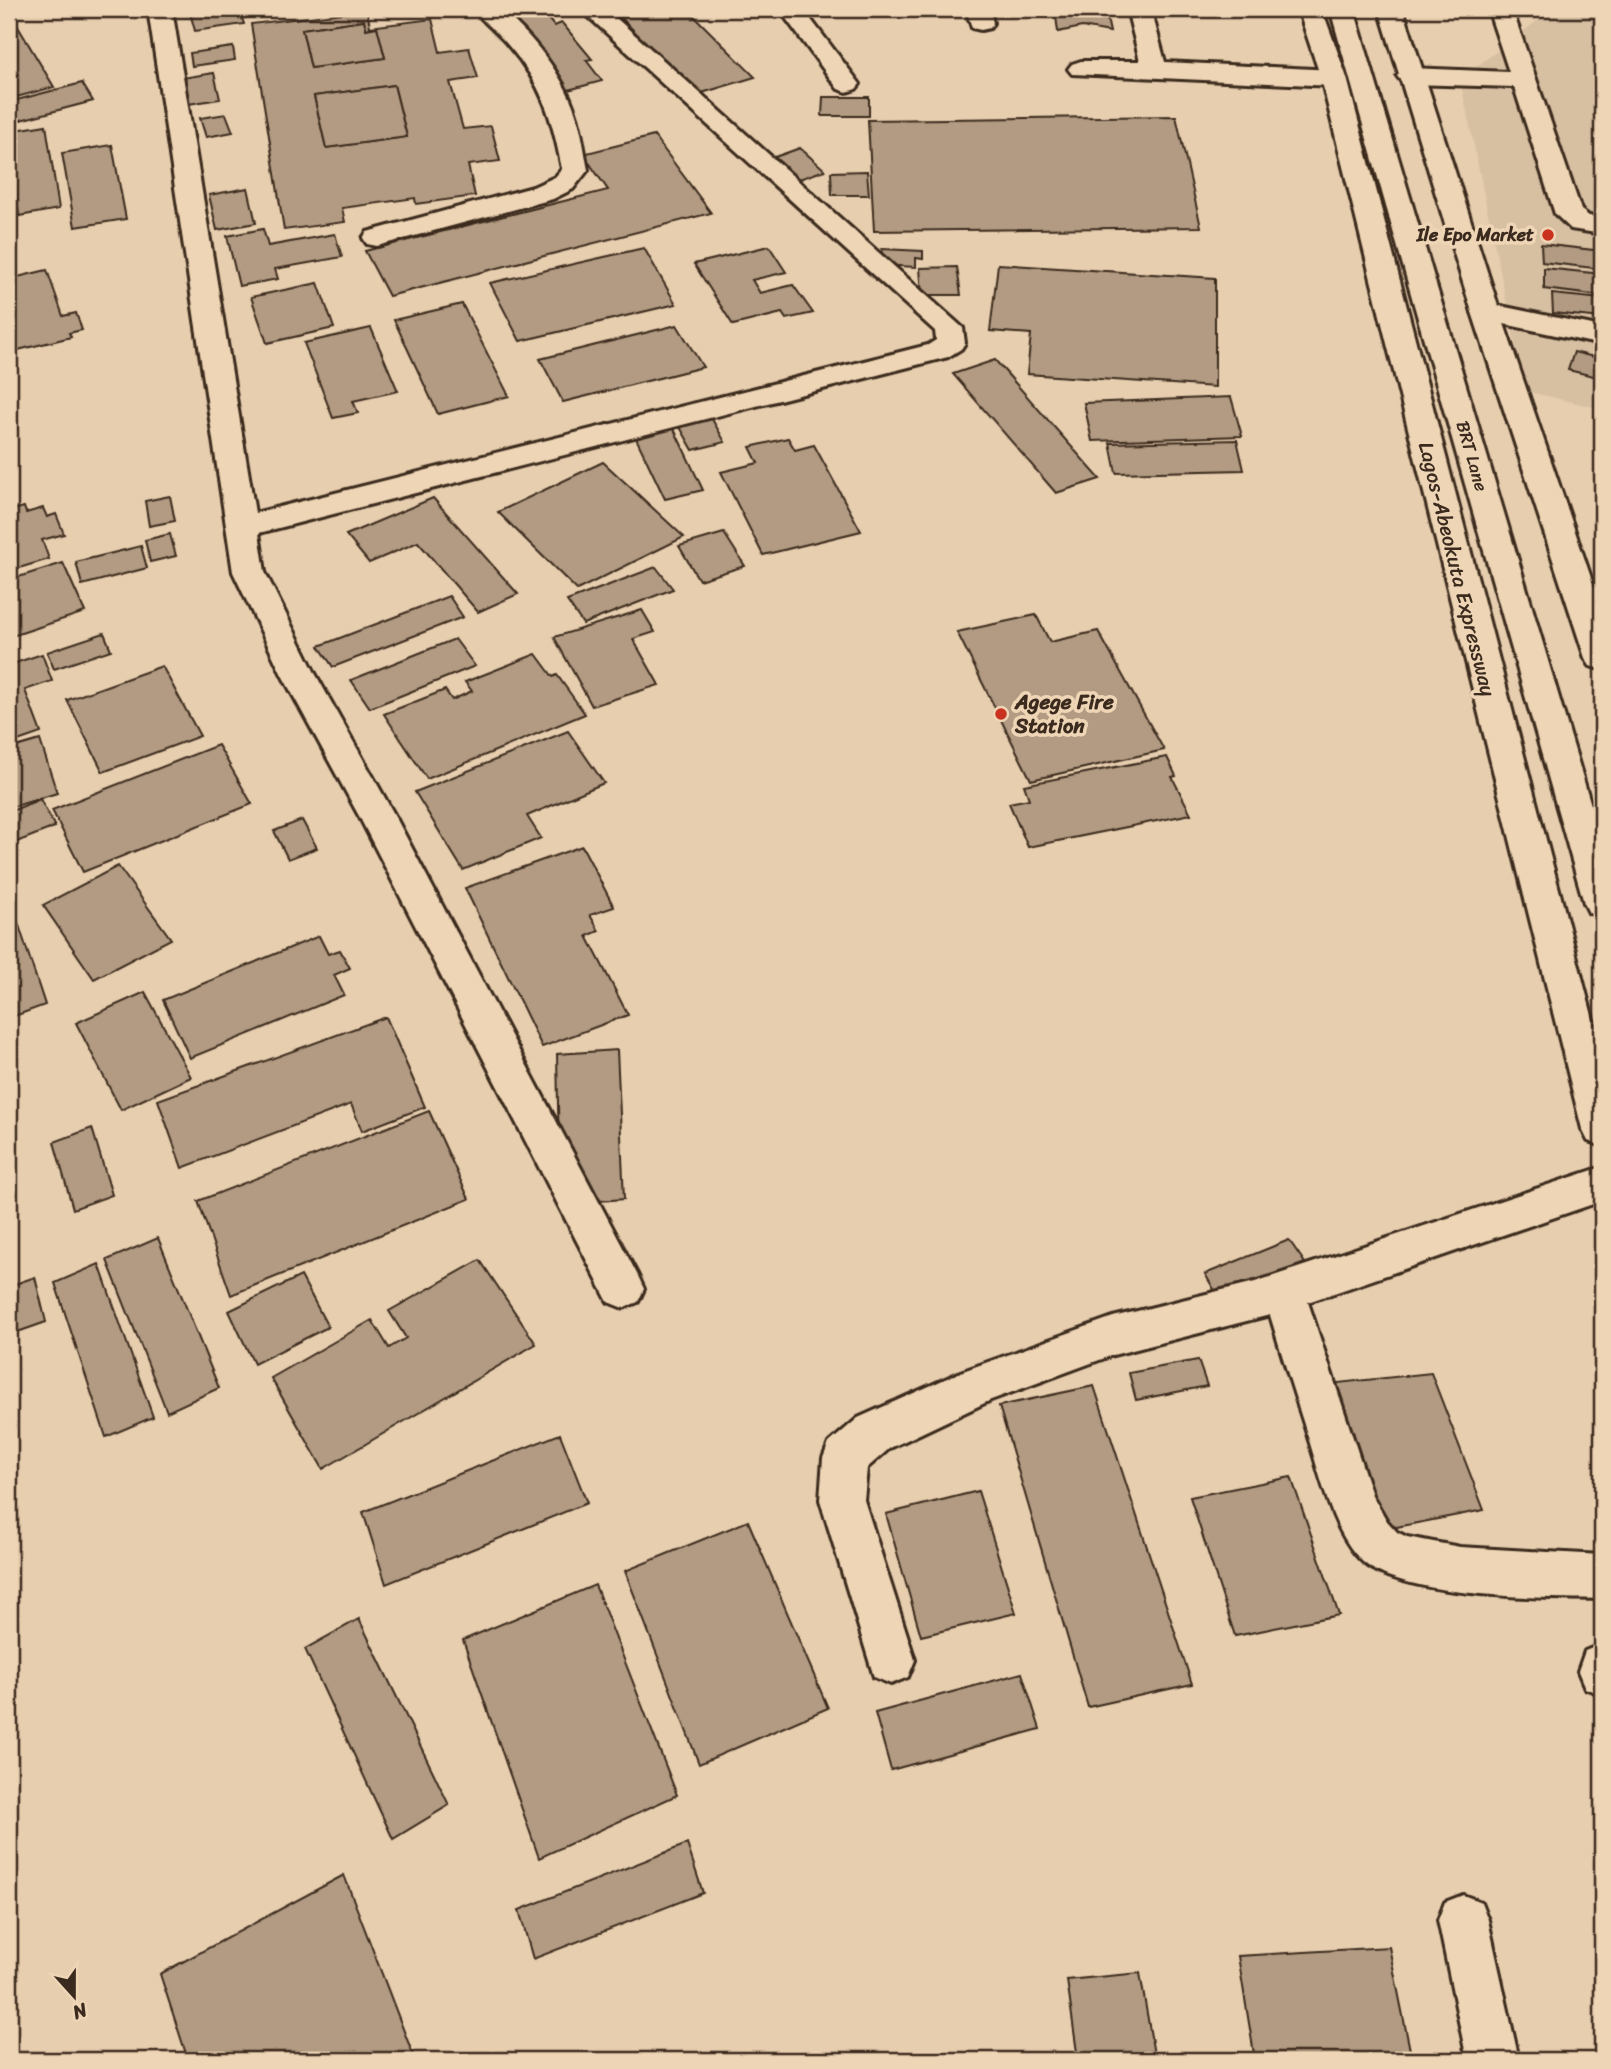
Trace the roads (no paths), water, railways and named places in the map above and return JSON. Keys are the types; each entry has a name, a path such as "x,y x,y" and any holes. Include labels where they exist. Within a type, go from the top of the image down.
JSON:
{"main road":[{"path":"160,9 249,572 268,615 377,816 623,1289"},
{"path":"377,237 543,193 564,183 575,170 562,109 549,84 512,36 486,9"},
{"path":"242,527 937,351 951,343 949,328 592,9"},
{"path":"791,9 847,84"},
{"path":"1139,9 1154,69"},
{"name":"Lagos-Abeokuta Expressway","path":"1310,9 1334,78 1602,1129"},
{"name":"BRT Lane","path":"1342,9 1602,903"},
{"path":"1391,9 1486,312 1602,658"},
{"path":"1500,9 1569,214 1581,223 1602,226"},
{"path":"1081,69 1154,69 1334,78"},
{"path":"1410,76 1526,80"},
{"path":"1486,312 1602,336"},
{"path":"891,1660 842,1500 845,1458 874,1433 978,1385 1113,1336 1283,1292 1602,1184"},
{"path":"1283,1292 1352,1504 1366,1530 1385,1551 1410,1560 1451,1567 1602,1577"},
{"path":"1463,1920 1493,2060"}],"place":[{"name":"Ile Epo Market","path":"1548,235"},
{"name":"Agege Fire Station","path":"1001,714"}]}
